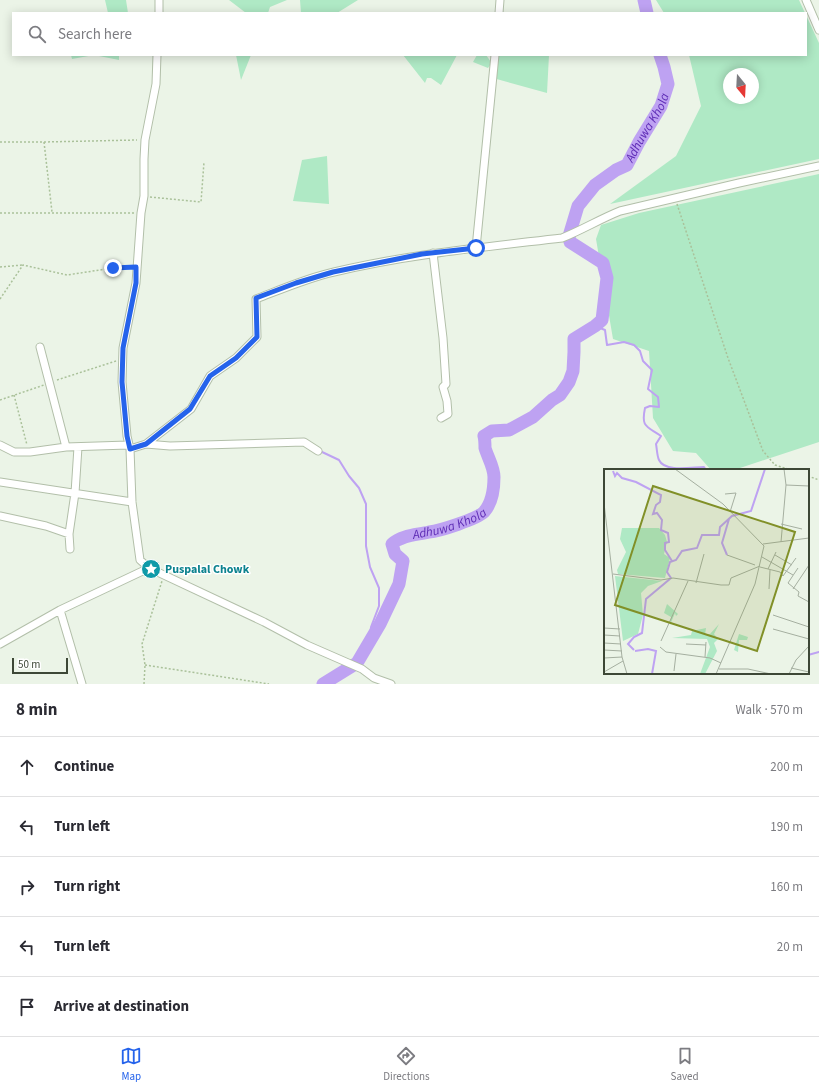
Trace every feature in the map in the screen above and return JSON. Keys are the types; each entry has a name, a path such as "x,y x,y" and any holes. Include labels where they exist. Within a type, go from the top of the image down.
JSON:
{"street":[{"path":"158,12 159,0"},
{"path":"499,12 500,0"},
{"path":"806,0 819,30"},
{"path":"157,56 156,84 145,140 144,196 136,267 136,283 122,359 122,382 129,447 132,502 140,560 149,568 362,670 373,681 391,684"},
{"path":"476,248 495,56"},
{"path":"146,444 190,409 210,376 236,358 257,337 256,298 296,283 333,272 433,253 562,238 577,232 602,218 620,211 819,166"},
{"path":"433,253 444,346 446,384 443,387 447,401 448,414 441,418"},
{"path":"40,347 66,447"},
{"path":"0,445 14,452 30,452 66,447 129,447 146,444 170,446 304,442 318,451"},
{"path":"70,549 69,534 75,493 78,447"},
{"path":"0,482 132,502"},
{"path":"0,516 46,526 69,534"},
{"path":"0,644 60,610 149,568"},
{"path":"60,610 82,684"}],"path":[{"path":"0,142 145,140"},
{"path":"44,142 52,212"},
{"path":"144,196 201,202 204,162"},
{"path":"675,198 731,365 763,451 775,465 788,469"},
{"path":"0,213 141,213"},
{"path":"0,299 23,265"},
{"path":"0,267 23,265 67,275 113,268 136,267"},
{"path":"0,400 122,359"},
{"path":"14,395 30,452"},
{"path":"809,476 819,480"},
{"path":"144,684 145,665 142,644 164,575"},
{"path":"145,665 269,684"}],"green space":[{"path":"105,0 126,0 128,12 108,12"},
{"path":"229,0 287,0 270,7 268,12 245,12"},
{"path":"300,0 358,0 339,12 301,12"},
{"path":"656,0 799,0 805,12 663,12"},
{"path":"807,17 819,43 819,159 610,204 676,156 701,106 689,56 807,56"},
{"path":"71,56 88,56 72,59"},
{"path":"99,56 119,56 119,60"},
{"path":"236,56 251,56 241,80"},
{"path":"404,56 456,56 441,85 431,78 427,78 425,83"},
{"path":"476,56 487,56 491,62 491,56 549,56 547,93 493,78 491,64 488,68 473,62"},
{"path":"327,156 329,204 293,201 302,160"},
{"path":"819,174 819,442 737,469 710,469 696,453 673,451 653,418 649,351 613,339 596,239 601,225 639,213"}],"waterway":[{"name":"Adhuwa Khola","path":"644,0 647,12"},
{"name":"Adhuwa Khola","path":"323,684 357,663 380,624 399,584 403,561 395,554 392,544 405,537 458,524 474,518 484,512 489,504 494,486 494,473 485,448 484,436 492,431 509,430 533,417 560,395 569,382 573,371 574,339 602,320 607,278 603,263 570,242 569,236 578,206 595,185 616,170 627,165 661,106 668,84 660,56"},
{"path":"595,326 605,330 607,345 624,342 634,345 640,351 643,361 652,370 648,389 658,397 659,407 650,406 645,408 644,423 648,428 661,436 656,444 657,454 662,464 673,468 704,467 705,469"},
{"path":"320,451 339,460 359,488 366,504 366,546 370,567 379,588 379,606 371,627 370,640"},
{"path":"809,655 819,652"}],"place":[{"name":"Puspalal Chowk","path":"151,569"}],"route":[{"path":"113,268 136,267 136,283 123,348 122,382 128,445 130,449 146,444 190,409 210,376 236,358 257,337 256,298 296,283 333,272 422,254 476,248"}]}
